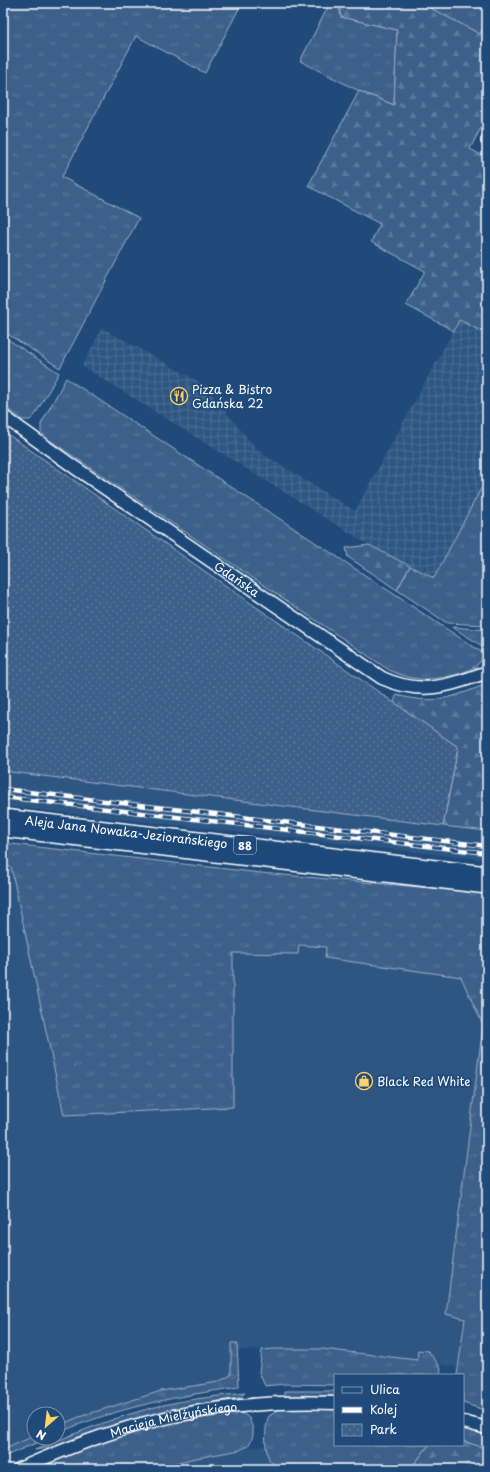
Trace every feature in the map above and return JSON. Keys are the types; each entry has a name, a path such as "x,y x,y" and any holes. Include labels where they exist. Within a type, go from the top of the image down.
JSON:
{"main road":[{"name":"Aleja Jana Nowaka-Jeziorańskiego","path":"3,817 487,874"},
{"name":"Aleja Jana Nowaka-Jeziorańskiego","path":"3,829 487,886"}],"street":[{"name":"Gdańska","path":"3,416 74,467 382,678 405,686 427,688 457,683 487,672"},
{"name":"Macieja Mielżyńskiego","path":"19,1469 110,1433 146,1422 188,1413 223,1407 256,1404 334,1402"},
{"path":"464,1422 487,1428"}],"shaded area":[{"path":"459,320 487,334 487,477 434,579 369,545 82,366 102,328 203,384 258,451 355,511"},
{"path":"3,771 487,831 487,860 3,806"},
{"path":"3,866 11,867 233,1107 233,953 298,954 299,945 327,947 325,958 461,977 483,1025 446,1314 465,1319 457,1367 363,1353 322,1349 232,1350 231,1375 218,1382 161,1391 66,1423 66,1406 26,1406 26,1440 3,1450"},
{"path":"297,1445 299,1469 138,1469 209,1452 267,1446"}],"green space":[{"path":"3,3 242,3 205,73 136,36 62,177 139,218 60,368 3,331"},
{"path":"330,3 339,3 341,17 397,30 394,105 359,91 300,61"},
{"path":"339,3 421,3 480,34 487,20 487,116 470,149 487,158 487,334 459,320 454,331 406,305 425,271 371,242 380,224 308,186 359,91 394,105 397,30 341,17"},
{"path":"421,3 487,3 487,20 480,34"},
{"path":"3,336 59,373 35,415 30,420 22,420 3,405"},
{"path":"66,378 483,653 481,660 476,666 467,671 447,677 419,679 403,676 389,670 48,439 41,432 41,424"},
{"path":"3,431 458,747 443,826 3,771"},
{"path":"487,477 487,625 447,623 397,590 410,566 434,578"},
{"path":"369,545 410,566 397,590 348,557 346,548"},
{"path":"452,627 487,630 487,649"},
{"path":"487,684 487,831 443,826 458,747 394,703 396,695 433,700 463,693"},
{"path":"3,843 261,873 487,893 487,1411 464,1403 464,1374 457,1374 465,1319 446,1314 483,1025 461,977 325,958 326,947 299,945 298,954 233,953 233,1107 64,1115 11,867 3,866"},
{"path":"231,1343 237,1343 239,1387 193,1394 147,1404 124,1410 66,1430 66,1423 79,1417 161,1391 218,1382 231,1375"},
{"path":"322,1349 417,1360 418,1350 428,1351 441,1368 440,1374 334,1374 334,1385 284,1384 265,1386 259,1372 262,1350"},
{"path":"285,1391 334,1391 334,1396 285,1396"},
{"path":"245,1393 239,1398 194,1405 142,1417 66,1443 66,1437 73,1434 150,1408 218,1396"},
{"path":"280,1409 334,1409 334,1446 428,1446 416,1462 408,1469 284,1469 273,1464 269,1460 267,1454 266,1426 269,1416"},
{"path":"235,1412 244,1414 249,1418 253,1429 253,1435 248,1446 240,1450 191,1459 154,1469 36,1469 68,1455 118,1437 152,1427 177,1421"},
{"path":"464,1428 487,1435 487,1449 464,1441"},
{"path":"26,1440 26,1446 29,1446 3,1457 3,1450"},
{"path":"464,1441 487,1449 487,1469 408,1469 416,1462 428,1446 464,1446"},
{"path":"44,1446 57,1446 35,1450"}],"railway":[{"path":"3,789 487,846"},
{"path":"3,797 487,853"}],"place":[{"name":"Pizza & Bistro Gdańska 22","path":"179,396"},
{"name":"Black Red White","path":"364,1081"}]}
